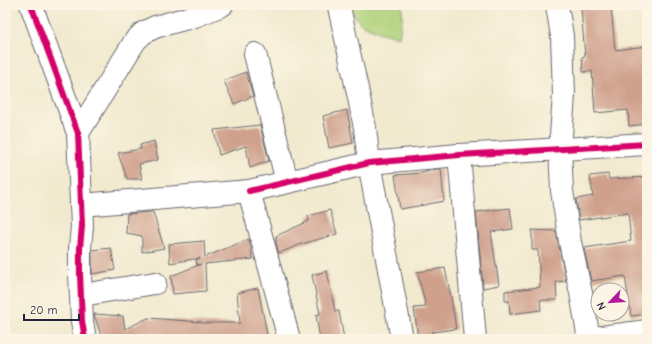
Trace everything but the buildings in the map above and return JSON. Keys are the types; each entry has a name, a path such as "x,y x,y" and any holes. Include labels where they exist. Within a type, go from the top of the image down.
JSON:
{"street":[{"path":"31,5 78,133 82,226 80,261 82,321 85,339"},
{"path":"78,133 126,54 143,33 155,27 195,16 222,5"},
{"path":"557,5 562,36 564,96 560,148 562,192 589,339"},
{"path":"339,7 365,128 369,162 402,339"},
{"path":"255,54 287,182"},
{"path":"81,205 249,191 369,162 560,148 647,144"},
{"path":"459,155 475,339"},
{"path":"249,191 289,339"},
{"path":"82,295 155,283"},
{"path":"586,339 647,331"}],"green space":[{"path":"346,5 402,5 402,18 399,37 381,33 361,24"}],"cycle path":[{"path":"31,5 78,133 82,226 80,274 82,321 85,339"},
{"path":"249,191 369,163 459,155 647,144"}]}
